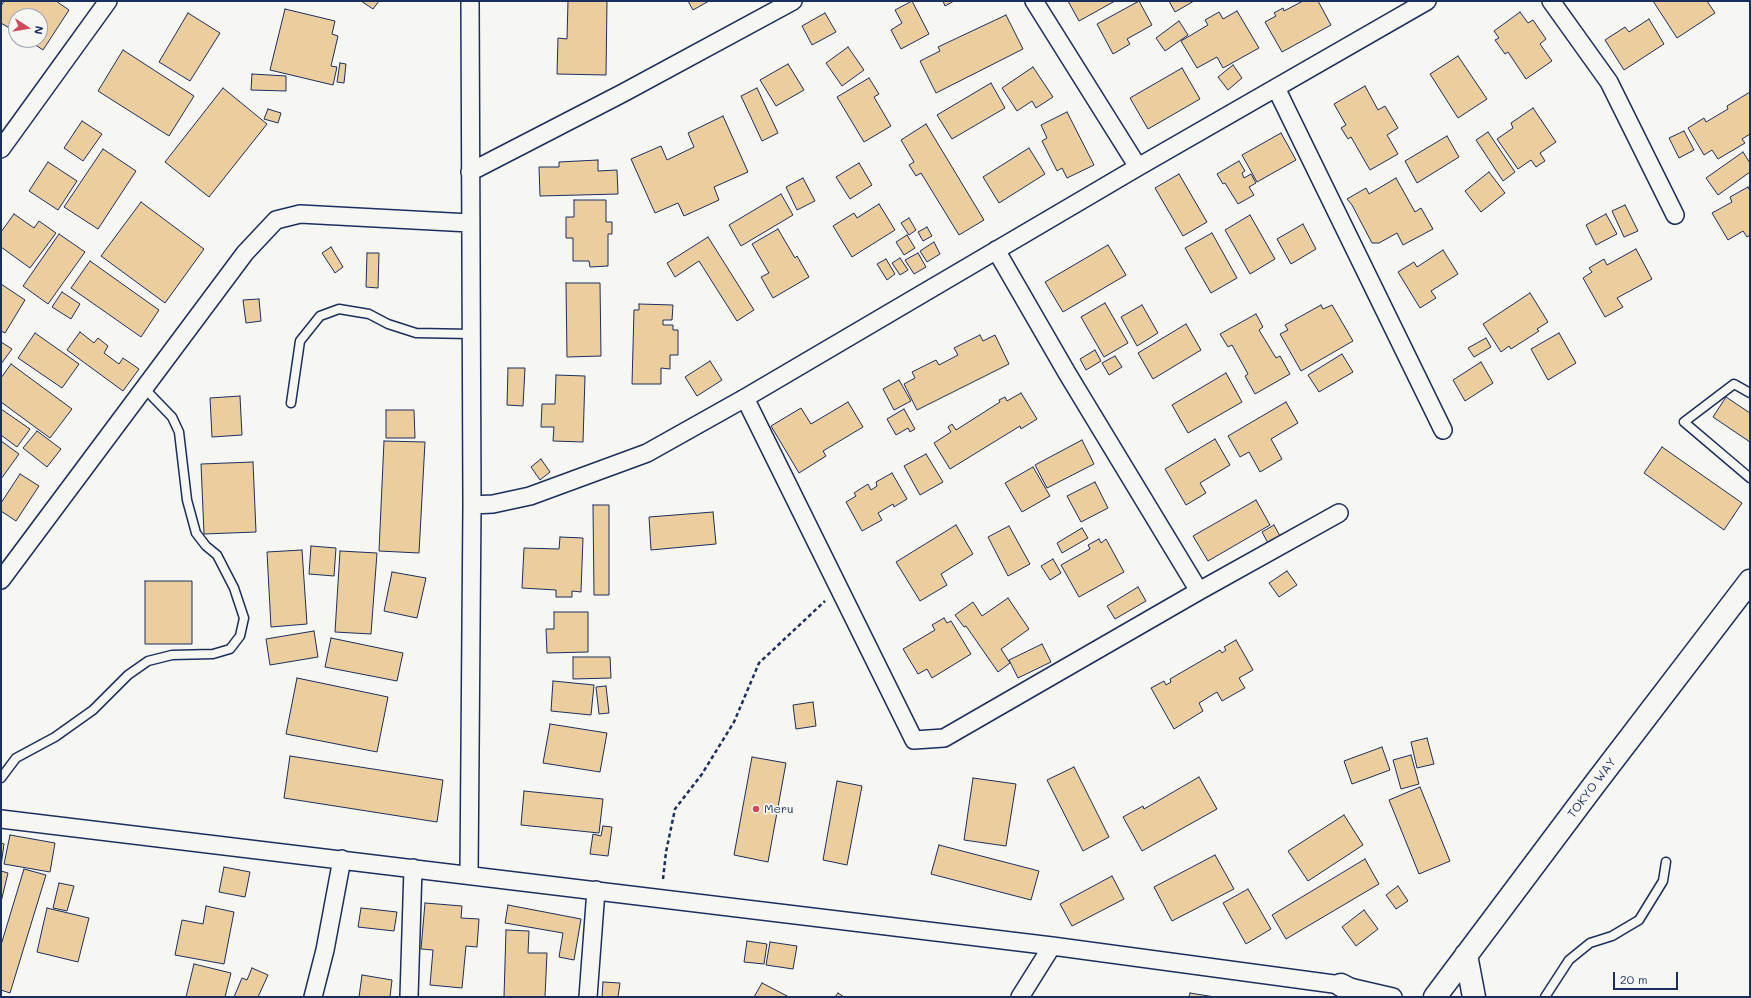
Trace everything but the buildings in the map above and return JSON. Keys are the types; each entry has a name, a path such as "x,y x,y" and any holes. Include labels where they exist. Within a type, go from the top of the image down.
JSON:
{"main road":[{"name":"TOKYO WAY","path":"1435,997 1750,581"},
{"path":"1466,955 1474,997"},
{"path":"1341,985 1364,997"}],"street":[{"path":"1,149 108,1"},
{"path":"469,874 472,504 470,1"},
{"path":"470,172 623,93 793,1"},
{"path":"1034,1 1138,167"},
{"path":"472,504 493,504 530,496 647,453 745,398 1138,167 1427,1"},
{"path":"1551,1 1609,82 1676,215"},
{"path":"1276,88 1443,430"},
{"path":"1,580 245,253 276,220 300,214 470,223"},
{"path":"996,250 1067,373 1199,591"},
{"path":"745,398 914,740 944,738 1199,591 1339,513"},
{"path":"1,819 469,874 1052,946 1341,985 1393,997"},
{"path":"313,997 325,950 342,859"},
{"path":"409,997 413,868"},
{"path":"588,997 596,890"},
{"path":"1020,997 1052,946"}],"lane":[{"path":"291,403 300,341 320,316 339,308 369,314 388,324 416,333 471,334"},
{"path":"1750,393 1734,384 1684,422 1750,478"},
{"path":"1,778 16,758 55,738 93,710 128,675 148,661 172,655 213,654 230,649 240,636 244,618 234,588 217,555 206,546 196,534 187,500 179,432 172,417 144,388"},
{"path":"1544,997 1569,960 1590,943 1612,936 1639,920 1663,881 1666,862"}],"path":[{"path":"661,898 666,852 675,809 702,774 734,722 759,663 838,588"}],"place":[{"name":"Meru","path":"756,809"}]}
